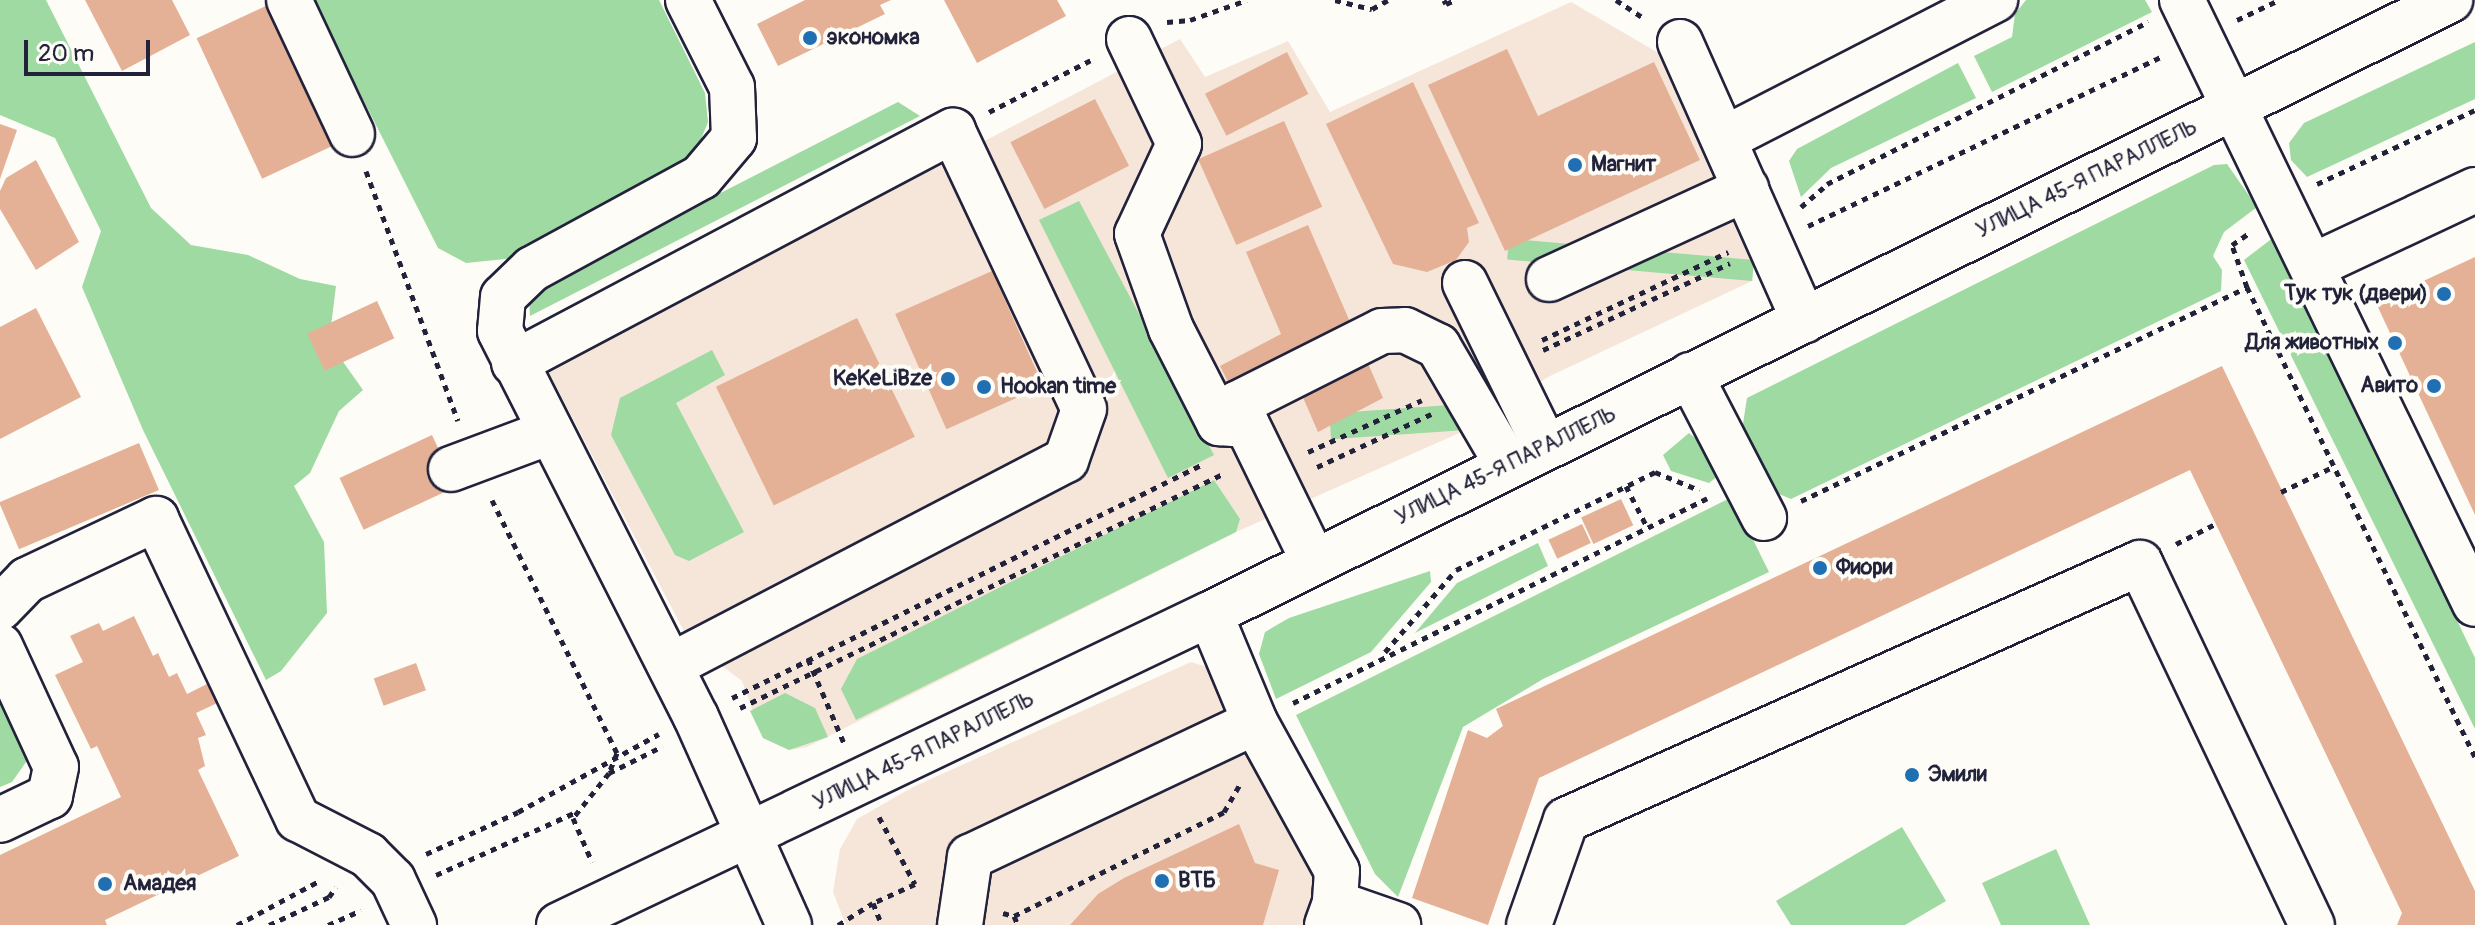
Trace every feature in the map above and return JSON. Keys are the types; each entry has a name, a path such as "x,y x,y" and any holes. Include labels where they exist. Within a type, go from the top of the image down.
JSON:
{"main road":[{"path":"289,0 352,134"},
{"path":"688,0 732,87 734,138 701,177 532,269 503,297 500,331 670,666 789,925"},
{"path":"1724,139 1995,0"},
{"path":"2182,0 2315,265 2475,604"},
{"name":"УЛИЦА 45-Я ПАРАЛЛЕЛЬ","path":"559,925 1210,614 2450,0"},
{"path":"1144,27 1179,144 1137,234 1171,329 1219,423 1247,425"},
{"path":"1680,42 1804,321"},
{"path":"514,363 953,131 1084,409 1066,460 670,666"},
{"path":"1549,279 1746,189"},
{"path":"2315,265 2475,190"},
{"path":"1465,283 1526,455"},
{"path":"1314,562 1237,404 1382,331 1405,330 1438,346 1526,455"},
{"path":"1690,375 1764,518"},
{"path":"462,465 550,432"},
{"path":"0,608 27,580 156,519 298,819 368,855 406,908"},
{"path":"1529,925 1566,820 2140,563 2312,925"},
{"path":"1210,614 1260,733 1337,871 1331,914 1398,925"},
{"path":"0,646 56,767 50,796 0,820"},
{"path":"962,912 970,857 1260,733"}],"path":[{"path":"953,131 1144,27 1190,20 1247,0"},
{"path":"1335,0 1372,9 1388,0"},
{"path":"1444,0 1446,4 1455,0"},
{"path":"2475,110 2310,187 2285,209 2232,245 2247,287 2475,757"},
{"path":"352,134 462,465 617,753 609,773 573,818 610,902"},
{"path":"1764,518 2247,287"},
{"path":"2281,492 2333,467"},
{"path":"915,884 962,912 1014,916 1224,812 1260,733 1284,708 1381,656 1712,495 1655,472 1626,486 1456,570 1381,656"},
{"path":"1626,486 1647,527"},
{"path":"406,908 577,812"},
{"path":"269,925 329,897 343,876"},
{"path":"838,925 873,903"},
{"path":"1014,916 1018,925"}],"shaded area":[{"path":"1571,2 1667,58 1754,260 1752,281 1548,377 1466,430 1236,532 807,747 789,750 763,738 742,681 689,641 547,369 1180,39 1205,77 1288,41 1330,112"},
{"path":"1191,662 1210,668 1326,882 1312,925 846,925 833,892 840,849 857,819 913,787"}],"green space":[{"path":"0,0 46,0 151,208 191,245 248,255 300,279 336,286 329,342 363,390 339,411 310,473 294,486 324,542 327,613 281,671 266,680 143,430 82,287 101,231 55,138 0,115"},
{"path":"313,0 659,0 705,93 708,122 693,159 516,258 466,263 438,248"},
{"path":"2026,0 2145,0 2152,12 1992,92 1974,56 2012,37 2015,14"},
{"path":"2475,42 2475,99 2307,177 2291,160 2289,143 2304,123"},
{"path":"1958,63 1976,98 1831,168 1801,197 1789,161 1797,149"},
{"path":"898,102 920,116 530,316 529,298 537,287"},
{"path":"2227,164 2257,207 2224,232 2213,256 2222,270 2221,291 1791,499 1772,491 1741,437 1747,398 2214,165"},
{"path":"1079,201 1214,455 1168,478 1039,220"},
{"path":"2274,237 2475,658 2475,729 2244,260"},
{"path":"1509,239 1754,260 1752,281 1507,259"},
{"path":"712,350 725,375 676,403 744,532 689,561 675,555 611,435 620,398"},
{"path":"1464,404 1466,430 1331,439 1329,413"},
{"path":"1689,433 1703,444 1719,475 1709,483 1671,471 1663,455"},
{"path":"1214,480 1240,519 1236,532 856,720 841,689 857,659"},
{"path":"1732,497 1769,572 1543,679 1463,727 1398,897 1375,874 1296,715"},
{"path":"1538,543 1548,566 1415,633 1457,583"},
{"path":"1430,571 1431,582 1371,652 1276,699 1259,654 1265,632 1289,618"},
{"path":"0,679 27,744 26,762 12,782 0,787"},
{"path":"785,693 815,708 828,737 789,750 763,738 750,711"},
{"path":"1902,827 1946,901 1905,925 1791,925 1776,901"},
{"path":"2056,849 2090,925 2001,925 1982,883"}],"building":[{"path":"85,0 172,0 190,35 122,71"},
{"path":"805,0 891,0 880,5 885,14 778,66 757,24"},
{"path":"944,0 1057,0 1066,16 977,63"},
{"path":"270,4 336,144 262,179 197,38"},
{"path":"1507,49 1538,116 1654,62 1700,160 1505,251 1428,85"},
{"path":"1287,52 1308,94 1226,136 1205,94"},
{"path":"1413,82 1479,223 1467,228 1469,242 1456,260 1427,272 1393,264 1326,124"},
{"path":"1095,99 1129,166 1044,209 1010,142"},
{"path":"1284,121 1322,207 1236,245 1198,159"},
{"path":"0,124 17,130 0,179"},
{"path":"36,160 79,242 36,270 0,209 0,191 6,178"},
{"path":"1308,225 1383,398 1318,432 1288,363 1233,392 1220,366 1281,334 1246,252"},
{"path":"2475,257 2475,515 2376,303"},
{"path":"992,271 1043,386 946,429 895,314"},
{"path":"377,301 394,338 325,371 307,334"},
{"path":"36,308 81,397 0,439 0,327"},
{"path":"857,318 915,437 774,505 716,387"},
{"path":"2222,366 2475,891 2475,925 2397,925 2402,913 2190,470 1539,778 1488,925 1412,898 1468,730 1487,738 1503,726 1496,709"},
{"path":"432,435 456,487 364,530 340,478"},
{"path":"139,443 159,490 19,549 0,502"},
{"path":"1621,499 1633,525 1593,544 1581,518"},
{"path":"1582,524 1591,543 1557,559 1548,540"},
{"path":"134,616 153,656 158,653 169,677 177,673 187,694 221,677 230,697 196,713 206,735 198,738 205,766 198,770 239,856 105,920 107,925 0,925 0,855 121,797 97,746 91,749 55,675 83,662 70,636 99,623 103,631"},
{"path":"416,663 426,690 384,706 374,678"},
{"path":"1239,824 1255,863 1279,870 1263,925 1070,925 1098,894 1124,878"}],"place":[{"name":"экономка","path":"810,38"},
{"name":"Магнит","path":"1575,165"},
{"name":"Тук тук (двери)","path":"2444,294"},
{"name":"Для животных","path":"2395,343"},
{"name":"KeKeLiBze","path":"948,379"},
{"name":"Авито","path":"2434,386"},
{"name":"Hookan time","path":"984,387"},
{"name":"Фиори","path":"1820,568"},
{"name":"Эмили","path":"1912,775"},
{"name":"ВТБ","path":"1162,881"},
{"name":"Амадея","path":"105,884"}]}
